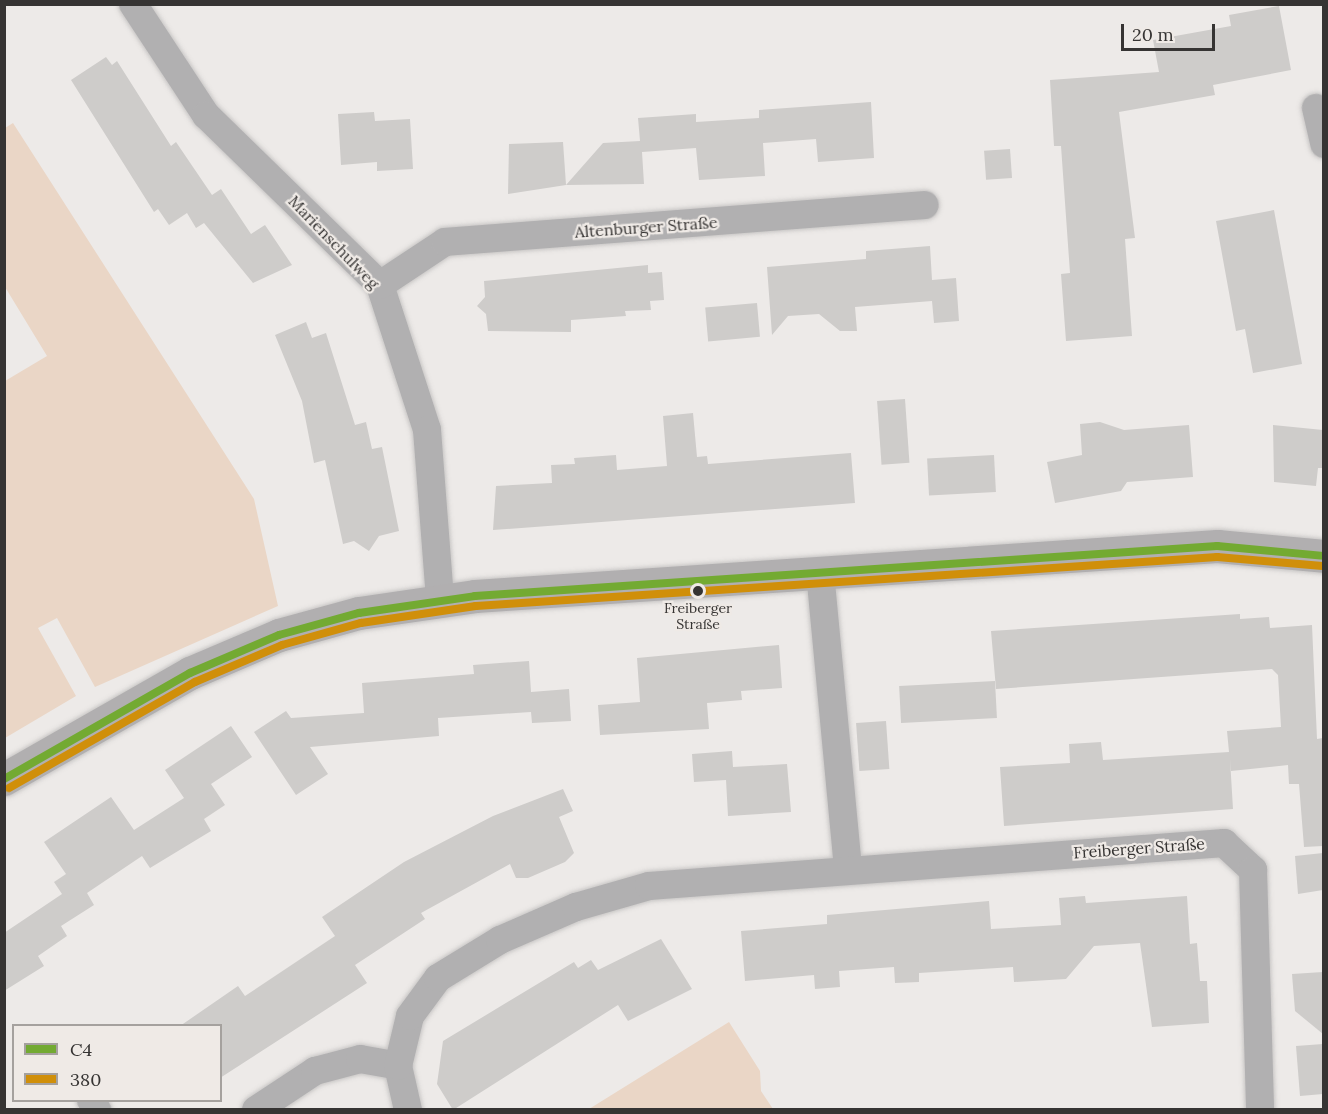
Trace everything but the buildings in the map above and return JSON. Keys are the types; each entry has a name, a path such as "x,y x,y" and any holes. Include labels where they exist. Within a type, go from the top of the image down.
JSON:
{"street":[{"name":"Marienschulweg","path":"133,4 206,115 380,285 427,430 440,600"},
{"path":"1316,108 1323,144"},
{"name":"Altenburger Straße","path":"380,285 445,242 925,205"},
{"path":"4,779 113,713 279,635 359,613 440,600 1217,546 1323,556"},
{"path":"820,572 848,867"},
{"name":"Freiberger Straße","path":"408,1110 398,1066 410,1016 438,978 500,940 576,907 649,886 848,867 1224,843 1253,870 1260,1110"},
{"path":"256,1110 315,1071 360,1059 398,1066"}],"shaded area":[{"path":"13,123 254,499 278,606 95,687 57,618 38,628 76,696 5,738 5,381 47,356 5,287 5,128"},
{"path":"729,1022 760,1071 761,1091 773,1109 589,1109"}],"transit line":[{"name":"C4","path":"4,779 190,673 279,635 359,613 475,596 1217,546 1324,556"},
{"name":"380","path":"9,788 195,682 282,645 361,623 476,606 1217,557 1323,566"}],"place":[{"name":"Freiberger Straße","path":"698,591"}]}
